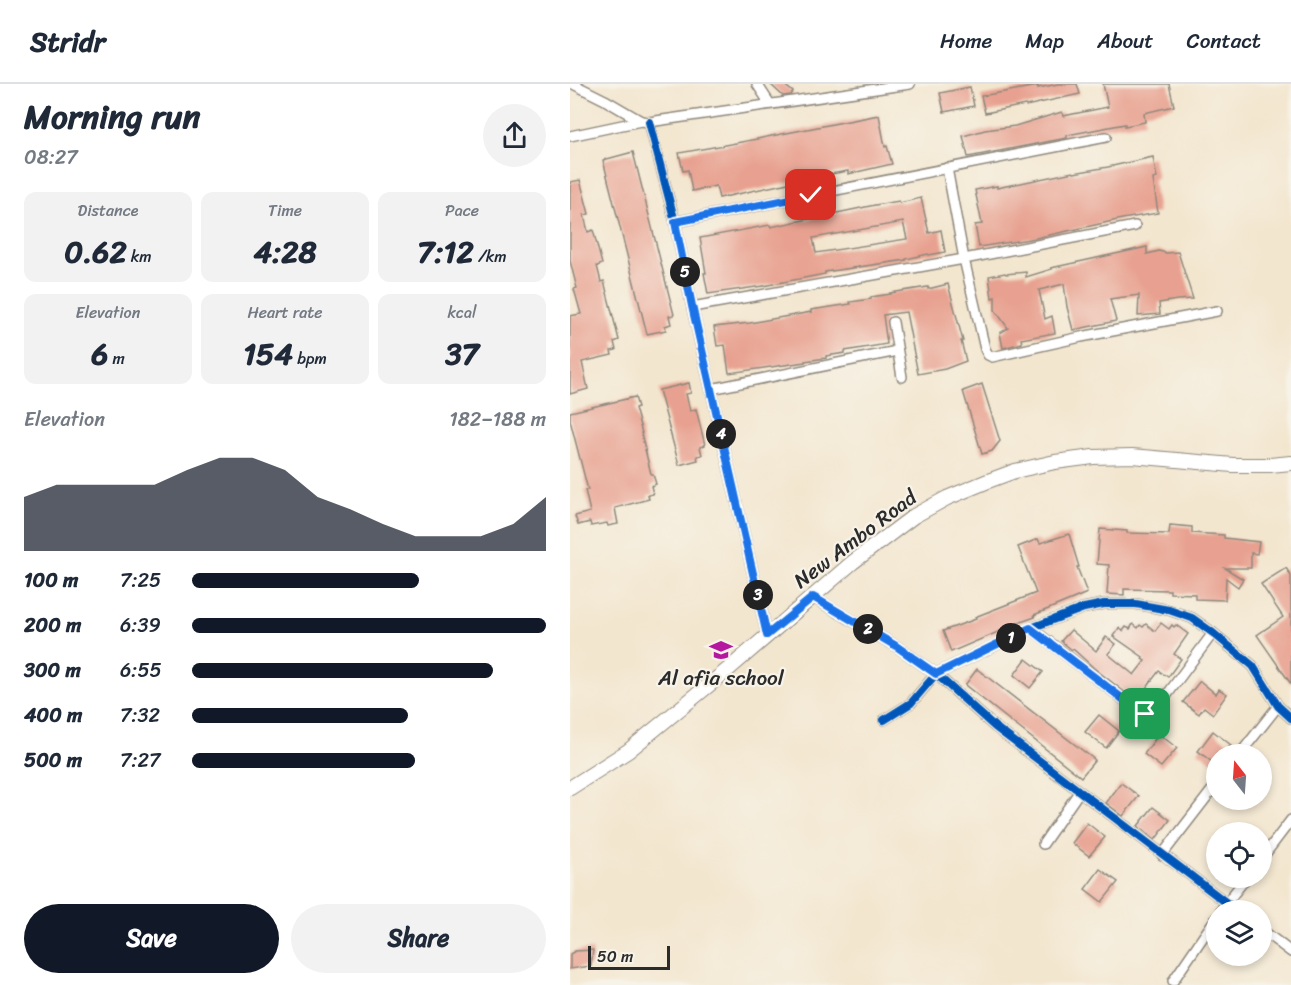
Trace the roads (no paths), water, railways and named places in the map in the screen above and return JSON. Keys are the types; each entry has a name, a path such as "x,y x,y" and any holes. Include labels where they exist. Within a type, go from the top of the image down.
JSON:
{"main road":[{"name":"New Ambo Road","path":"570,788 628,751 723,674 853,562 914,516 947,498 1015,471 1093,457 1132,456 1233,465 1291,463"}],"street":[{"path":"573,84 645,121 675,222 767,635"},
{"path":"757,84 770,104"},
{"path":"570,136 645,121 910,84"},
{"path":"675,222 1106,137"},
{"path":"947,168 964,259 988,355 992,357 1218,311"},
{"path":"692,306 964,259 1136,226"},
{"path":"893,322 902,377"},
{"path":"711,389 897,351"},
{"path":"813,597 896,646 936,674 995,727 1162,855 1216,900"},
{"path":"884,720 911,703 936,674 1030,628 1084,608 1104,604 1136,604 1169,610 1192,618 1253,666 1278,706 1291,718"},
{"path":"1030,628 1145,714 1155,711 1213,633"},
{"path":"1248,744 1278,706"},
{"path":"1043,844 1079,792"},
{"path":"1162,855 1206,798"},
{"path":"1272,845 1291,820"},
{"path":"1229,900 1238,888"},
{"path":"1173,981 1206,933"},
{"path":"1272,937 1290,949"}],"place":[{"name":"Al afia school","path":"721,650"}]}
